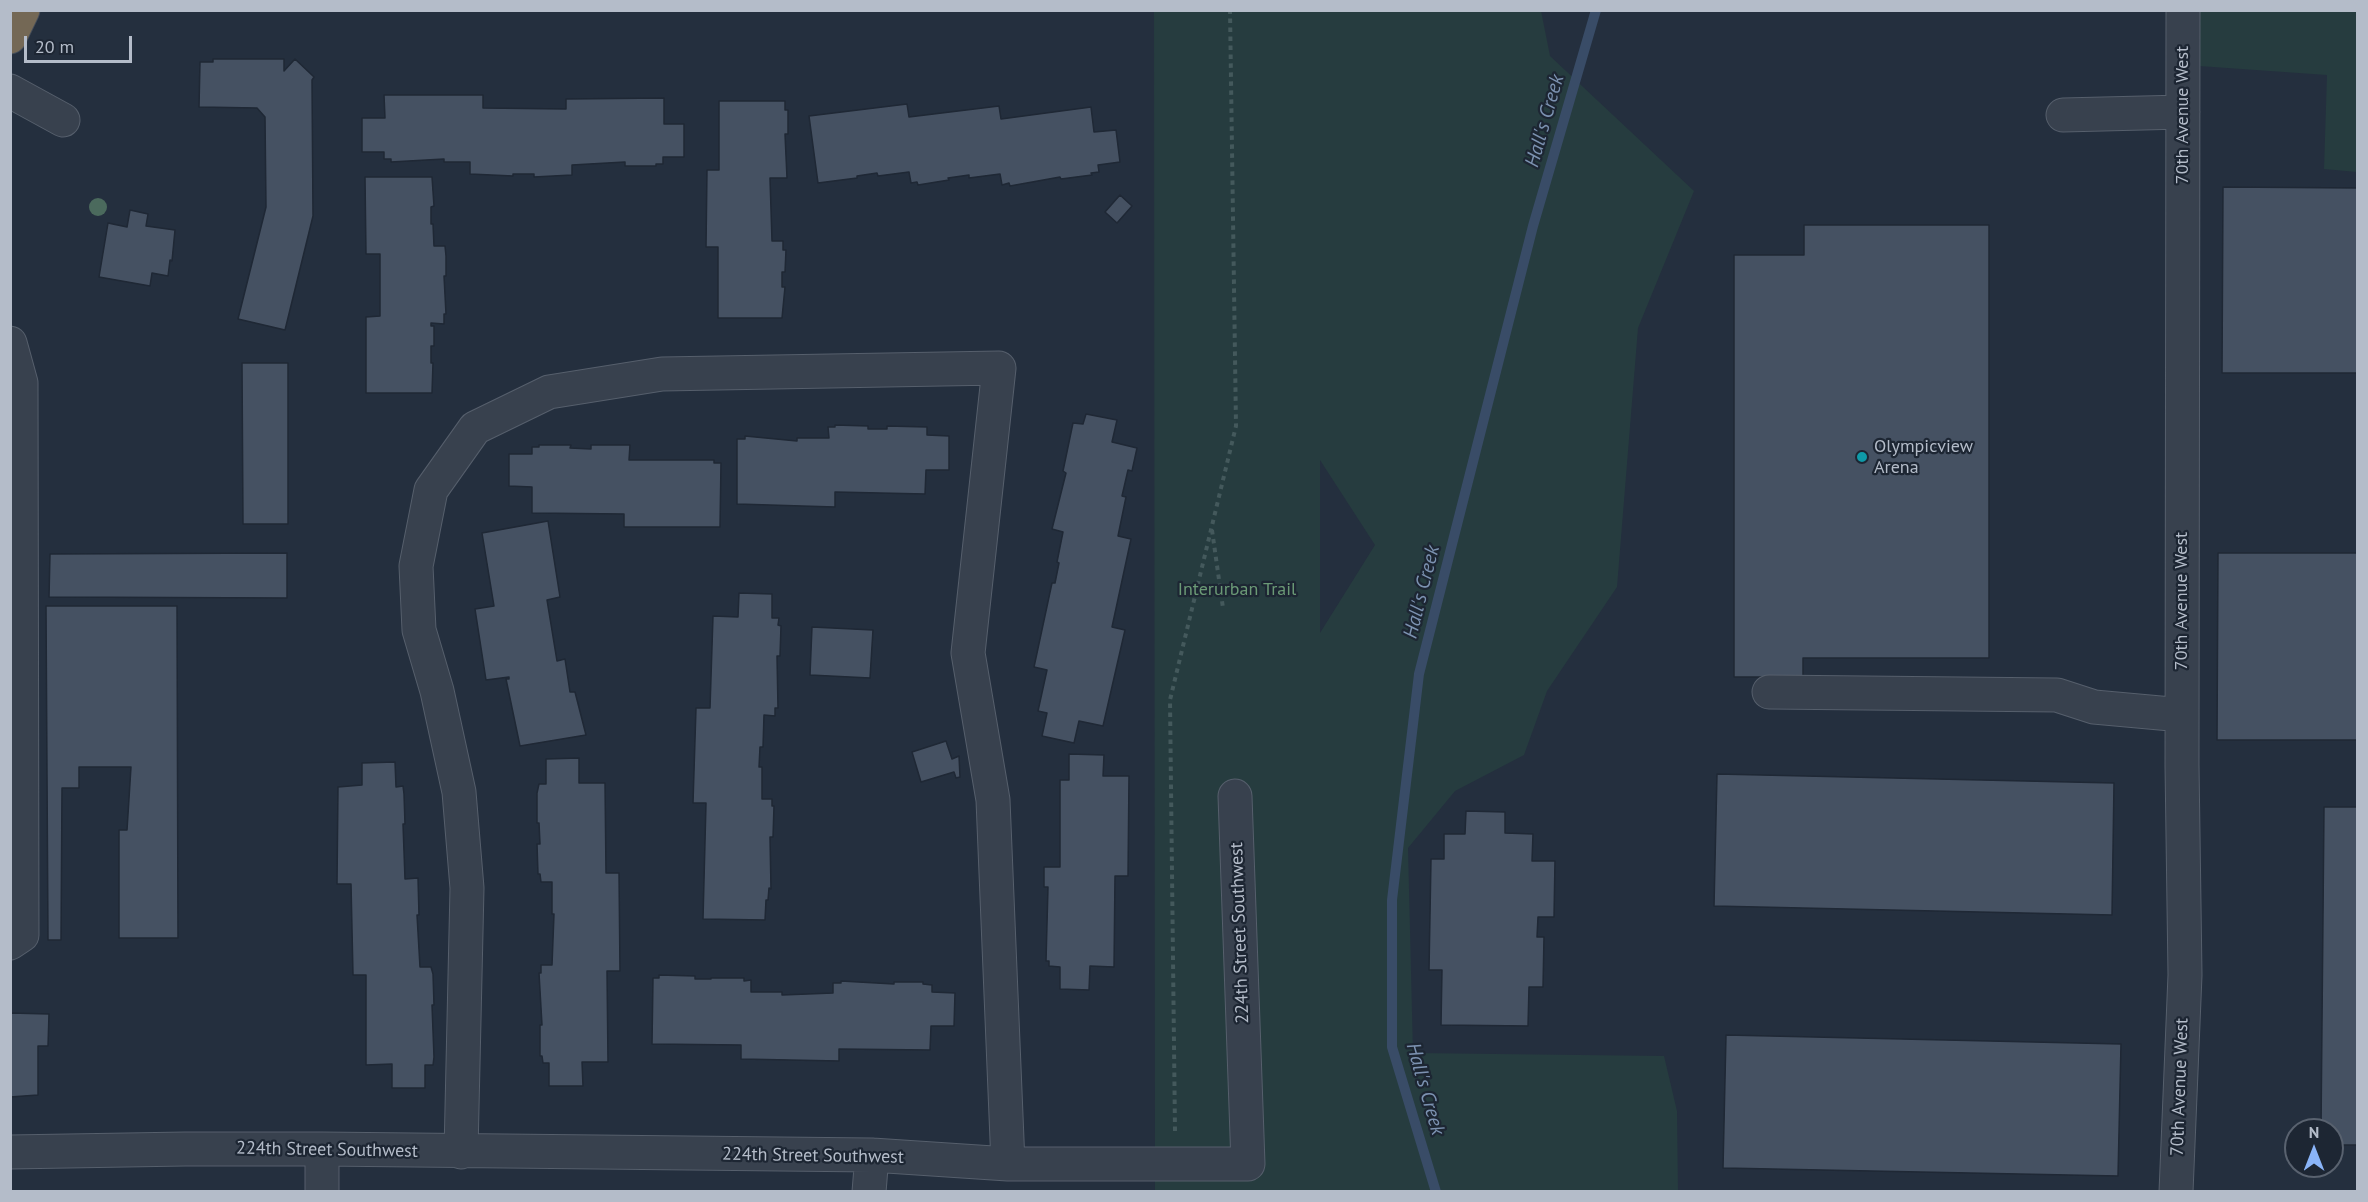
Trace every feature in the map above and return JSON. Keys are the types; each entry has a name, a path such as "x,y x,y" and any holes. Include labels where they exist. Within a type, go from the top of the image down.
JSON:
{"highway":[{"path":"10,37 23,10"}],"street":[{"name":"70th Avenue West","path":"2175,1191 2185,975 2182,715 2183,10"},
{"path":"10,91 63,120"},
{"path":"2063,115 2183,112"},
{"path":"10,343 21,383 22,935 11,943"},
{"path":"461,1152 466,877 459,792 437,691 419,630 416,566 431,490 475,428 549,392 662,374 999,368 968,653 993,800 1008,1164"},
{"path":"1769,692 2057,695 2094,707 2182,715"},
{"name":"224th Street Southwest","path":"10,1152 322,1149 872,1155 1008,1164 1248,1164 1235,796"},
{"path":"322,1149 322,1191"},
{"path":"869,1191 872,1155"}],"path":[{"path":"1175,1131 1170,700 1236,426 1230,10"},
{"path":"1212,526 1223,608"}],"green space":[{"name":"Interurban Trail","path":"1154,11 1541,11 1550,56 1694,191 1638,328 1617,587 1547,691 1524,755 1455,791 1408,848 1413,1053 1664,1056 1677,1111 1678,1191 1155,1191","holes":["1320,460 1375,545 1320,633"]},
{"path":"2200,11 2357,11 2357,172 2324,169 2327,75 2199,66"}],"building":[{"path":"213,59 284,59 284,71 295,59 314,77 312,80 313,216 285,330 238,319 266,207 265,117 257,108 199,107 200,62 213,62"},
{"path":"384,95 483,95 483,108 566,109 566,99 664,98 664,124 684,124 684,157 663,157 663,164 656,164 656,166 625,166 625,162 572,165 572,175 534,177 534,174 513,174 513,176 470,174 470,162 444,162 444,159 391,162 391,159 384,159 384,152 362,152 362,118 385,118"},
{"path":"719,101 785,101 785,110 788,110 788,134 785,134 787,178 770,178 772,241 783,241 783,250 786,250 785,272 782,272 782,287 785,287 782,318 718,318 718,247 706,247 707,170 719,170"},
{"path":"907,104 909,117 999,106 1001,119 1091,107 1094,132 1116,130 1120,162 1098,165 1099,172 1091,173 1092,175 1061,179 1060,177 1010,186 1009,183 1002,185 1000,174 969,178 969,175 918,185 917,182 911,183 909,172 878,176 877,173 818,183 809,116"},
{"path":"365,177 432,177 434,206 431,207 431,224 433,224 434,246 445,246 446,314 444,314 444,324 431,323 431,326 434,326 434,346 431,346 432,393 366,393 366,317 380,316 380,254 366,254"},
{"path":"2223,187 2358,188 2358,373 2222,373"},
{"path":"1120,195 1132,206 1117,223 1105,212"},
{"path":"130,210 148,214 146,226 175,230 168,276 152,273 150,286 99,277 108,223 127,227"},
{"name":"Olympicview Arena","path":"1804,225 1989,225 1989,658 1803,658 1803,677 1734,677 1734,255 1804,255"},
{"path":"242,363 288,363 288,524 243,524"},
{"path":"1086,414 1117,420 1112,442 1137,448 1132,471 1128,470 1122,496 1126,497 1118,536 1131,539 1112,627 1125,630 1103,726 1079,721 1074,743 1042,736 1047,713 1038,711 1047,670 1034,667 1052,583 1055,583 1059,563 1057,562 1063,532 1052,529 1066,473 1063,471 1073,423 1083,424"},
{"path":"835,425 868,426 868,429 887,429 887,426 927,427 927,435 949,436 949,470 926,470 925,494 835,492 835,507 737,504 737,439 745,439 745,436 797,441 797,438 829,438 828,427 835,427"},
{"path":"539,445 571,445 570,448 591,449 591,445 630,445 629,460 714,460 714,463 721,463 720,527 624,527 624,514 532,513 532,487 509,486 509,454 532,454 532,447 539,447"},
{"path":"548,521 560,597 547,600 557,661 565,659 570,692 575,692 586,735 520,746 506,679 509,677 486,680 475,609 494,606 482,533"},
{"path":"287,553 287,598 49,597 50,554"},
{"path":"2218,553 2358,553 2358,740 2217,740"},
{"path":"739,593 772,594 772,618 779,618 778,625 781,626 780,656 777,656 778,708 775,708 775,716 764,715 763,747 760,747 762,799 772,799 772,806 774,806 773,837 770,837 771,889 769,888 768,900 766,900 765,920 703,919 706,803 693,803 696,708 710,708 713,616 738,617"},
{"path":"46,606 177,606 178,938 119,938 119,830 127,830 131,767 79,767 79,788 62,788 61,940 48,940"},
{"path":"812,627 873,630 870,678 810,675"},
{"path":"946,741 952,759 959,756 960,777 956,778 954,772 921,782 912,752"},
{"path":"1069,754 1104,755 1103,776 1129,776 1128,876 1115,876 1114,967 1090,966 1089,990 1060,989 1060,967 1049,966 1049,961 1046,961 1048,887 1044,887 1044,867 1060,867 1060,780 1069,780"},
{"path":"579,758 579,783 605,783 606,873 619,873 620,971 607,971 608,1062 582,1062 583,1086 549,1086 549,1063 543,1063 542,1056 540,1056 540,1025 542,1025 539,973 541,973 541,965 552,965 554,914 552,914 552,882 541,882 540,874 538,874 537,844 540,844 537,793 539,784 546,784 546,759"},
{"path":"395,762 396,787 403,786 404,794 405,879 418,878 419,915 417,915 420,967 431,967 433,974 434,1057 433,1065 425,1065 425,1088 392,1088 392,1064 366,1065 366,975 353,975 351,884 337,884 338,787 362,785 362,763"},
{"path":"1717,774 2114,783 2112,915 1714,906"},
{"path":"2324,807 2358,807 2358,1145 2344,1145 2344,1118 2321,1118"},
{"path":"1466,811 1505,812 1505,833 1533,834 1532,861 1555,861 1554,917 1538,917 1537,937 1544,937 1543,987 1529,987 1528,1026 1441,1025 1442,970 1429,970 1431,859 1444,859 1444,834 1465,834"},
{"path":"659,975 695,976 695,979 744,978 744,981 751,980 751,992 782,992 782,995 833,993 833,983 841,983 841,981 894,984 894,982 923,982 923,984 932,985 932,992 955,993 954,1026 931,1026 930,1050 839,1049 839,1061 741,1059 741,1045 652,1044 653,978 659,978"},
{"path":"10,1013 49,1014 48,1046 38,1046 38,1095 10,1097"},
{"path":"1726,1035 2121,1044 2118,1176 1723,1168"}],"waterway":[{"name":"Hall's Creek","path":"1436,1192 1392,1047 1392,900 1419,674 1533,226 1596,10"}],"place":[{"name":"Olympicview Arena","path":"1862,457"}]}
